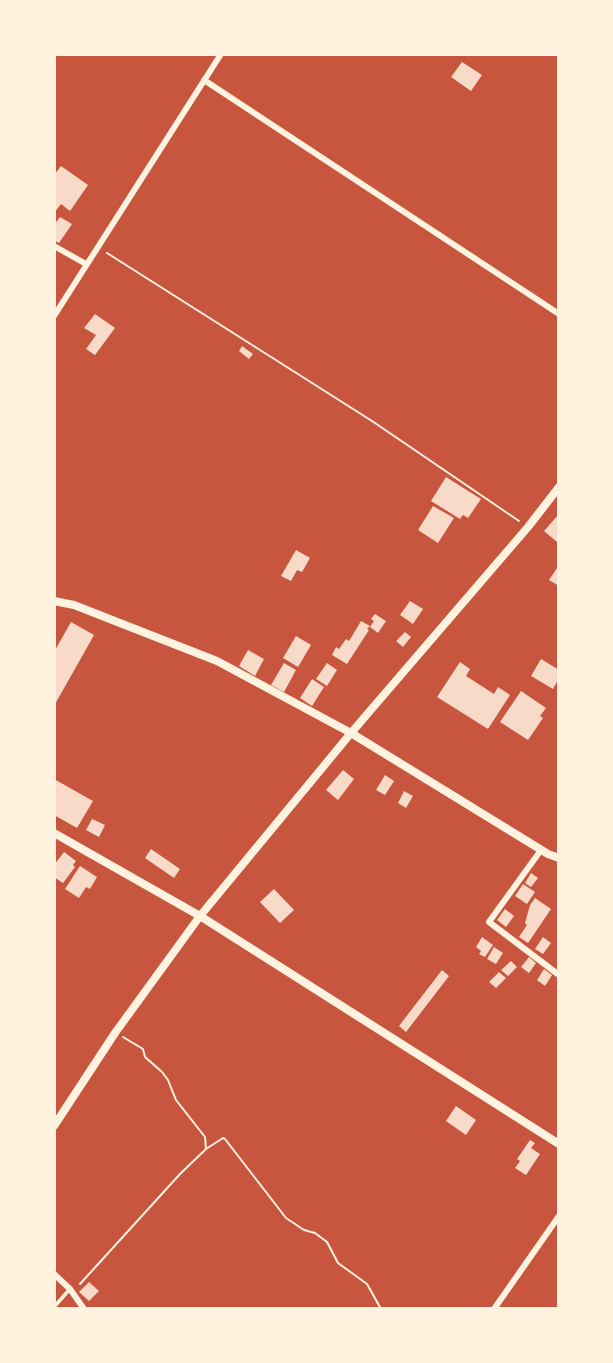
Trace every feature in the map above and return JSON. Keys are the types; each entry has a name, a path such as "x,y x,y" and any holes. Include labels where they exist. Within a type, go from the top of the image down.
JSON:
{"street":[{"path":"54,316 220,54"},
{"path":"204,80 559,314"},
{"path":"54,246 86,264"},
{"path":"54,1126 115,1033 200,916 559,487"},
{"path":"54,601 74,605 217,661 351,733 541,850 559,858"},
{"path":"54,833 200,916 559,1144"},
{"path":"541,850 489,922 559,975"},
{"path":"494,1309 559,1216"},
{"path":"54,1274 85,1309"}],"lane":[{"path":"54,1307 71,1291"}],"path":[{"path":"97,247 372,421 528,527"},
{"path":"115,1033 143,1049 145,1057 169,1080 176,1100 205,1137 206,1149"},
{"path":"71,1291 180,1174 206,1149 223,1138 286,1217 327,1242 338,1264 367,1284 381,1309"}],"building":[{"path":"462,62 482,75 471,91 451,77"},
{"path":"61,166 88,185 70,211 61,204 54,213 54,175"},
{"path":"60,217 72,224 59,243 54,240 54,225"},
{"path":"95,314 115,328 95,355 86,349 96,335 84,328"},
{"path":"242,346 253,354 249,359 239,351"},
{"path":"446,477 481,499 468,518 463,515 460,519 431,501"},
{"path":"433,506 454,518 438,543 418,530"},
{"path":"559,514 559,539 557,542 544,531"},
{"path":"296,550 310,558 302,572 297,570 291,581 281,576"},
{"path":"559,565 559,586 549,580"},
{"path":"410,601 423,609 413,624 400,615"},
{"path":"375,614 386,621 378,633 370,627"},
{"path":"361,621 370,626 367,629 369,630 347,664 332,655 336,647 339,649 346,639 349,641"},
{"path":"71,622 94,635 54,706 54,652"},
{"path":"405,632 411,637 403,647 396,641"},
{"path":"296,636 311,645 298,667 283,658"},
{"path":"248,650 264,659 255,676 239,666"},
{"path":"541,659 559,670 559,678 553,689 531,676"},
{"path":"460,662 470,669 466,676 494,694 498,687 510,695 488,729 437,697"},
{"path":"284,663 296,670 284,692 271,685"},
{"path":"327,663 337,670 327,686 316,679"},
{"path":"312,679 324,687 312,706 300,698"},
{"path":"521,691 546,708 540,716 543,718 528,740 500,722"},
{"path":"343,770 354,779 338,800 326,790"},
{"path":"385,775 394,781 385,795 376,790"},
{"path":"54,779 93,801 77,828 54,815"},
{"path":"404,791 413,796 406,808 398,803"},
{"path":"92,819 105,825 99,837 86,830"},
{"path":"151,849 180,869 174,878 145,858"},
{"path":"64,852 76,861 73,865 75,867 63,883 54,877 54,865"},
{"path":"80,866 97,877 90,889 86,887 79,898 65,889"},
{"path":"531,873 538,878 531,887 525,883"},
{"path":"523,884 535,892 527,904 515,896"},
{"path":"274,889 294,910 280,923 260,902"},
{"path":"535,898 551,909 528,943 519,937 527,925 525,923 530,905"},
{"path":"505,909 514,916 506,927 497,920"},
{"path":"482,937 493,945 485,957 479,954 481,951 476,947"},
{"path":"543,937 551,943 543,954 535,949"},
{"path":"494,947 503,953 496,964 487,959"},
{"path":"529,957 536,963 529,973 521,967"},
{"path":"511,961 517,967 508,976 501,970"},
{"path":"544,969 552,975 545,986 537,980"},
{"path":"442,970 449,976 406,1032 399,1026"},
{"path":"499,972 506,978 496,988 489,982"},
{"path":"456,1106 476,1120 466,1135 446,1121"},
{"path":"530,1140 535,1143 531,1148 540,1154 526,1175 515,1168 520,1161 517,1159"},
{"path":"89,1282 99,1291 89,1301 79,1292"}]}
